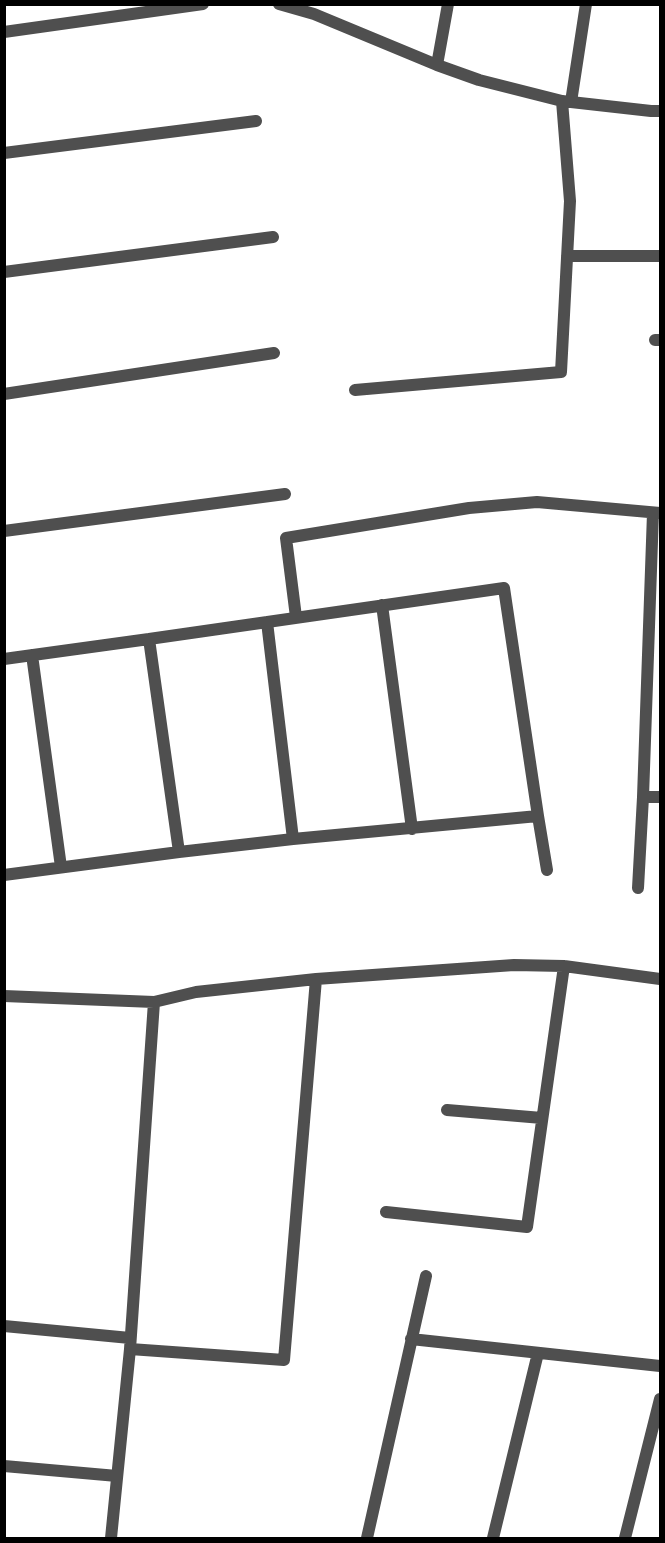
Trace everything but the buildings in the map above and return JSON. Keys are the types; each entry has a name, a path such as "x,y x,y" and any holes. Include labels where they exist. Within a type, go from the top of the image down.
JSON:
{"street":[{"path":"4,32 203,4"},
{"path":"279,4 314,9 437,65 478,80 567,102 660,111"},
{"path":"437,65 448,4"},
{"path":"355,390 561,372 570,201 567,102 586,4"},
{"path":"4,153 256,122"},
{"path":"4,272 273,237"},
{"path":"567,256 660,256"},
{"path":"4,394 274,353"},
{"path":"4,531 285,494"},
{"path":"296,617 286,538 469,508 537,502 657,513 638,888"},
{"path":"4,659 504,588 547,870"},
{"path":"381,605 412,829"},
{"path":"267,622 293,840"},
{"path":"149,639 179,852"},
{"path":"32,655 61,867"},
{"path":"643,797 660,797"},
{"path":"4,875 179,852 537,816"},
{"path":"4,996 154,1002 196,992 316,979 514,965 564,966 660,979"},
{"path":"386,1212 527,1227 564,966"},
{"path":"4,1326 284,1360 316,979"},
{"path":"111,1539 130,1343 154,1002"},
{"path":"447,1110 542,1118"},
{"path":"367,1539 426,1276"},
{"path":"411,1340 660,1366"},
{"path":"493,1539 538,1353"},
{"path":"625,1539 660,1399"},
{"path":"4,1466 117,1476"}]}
